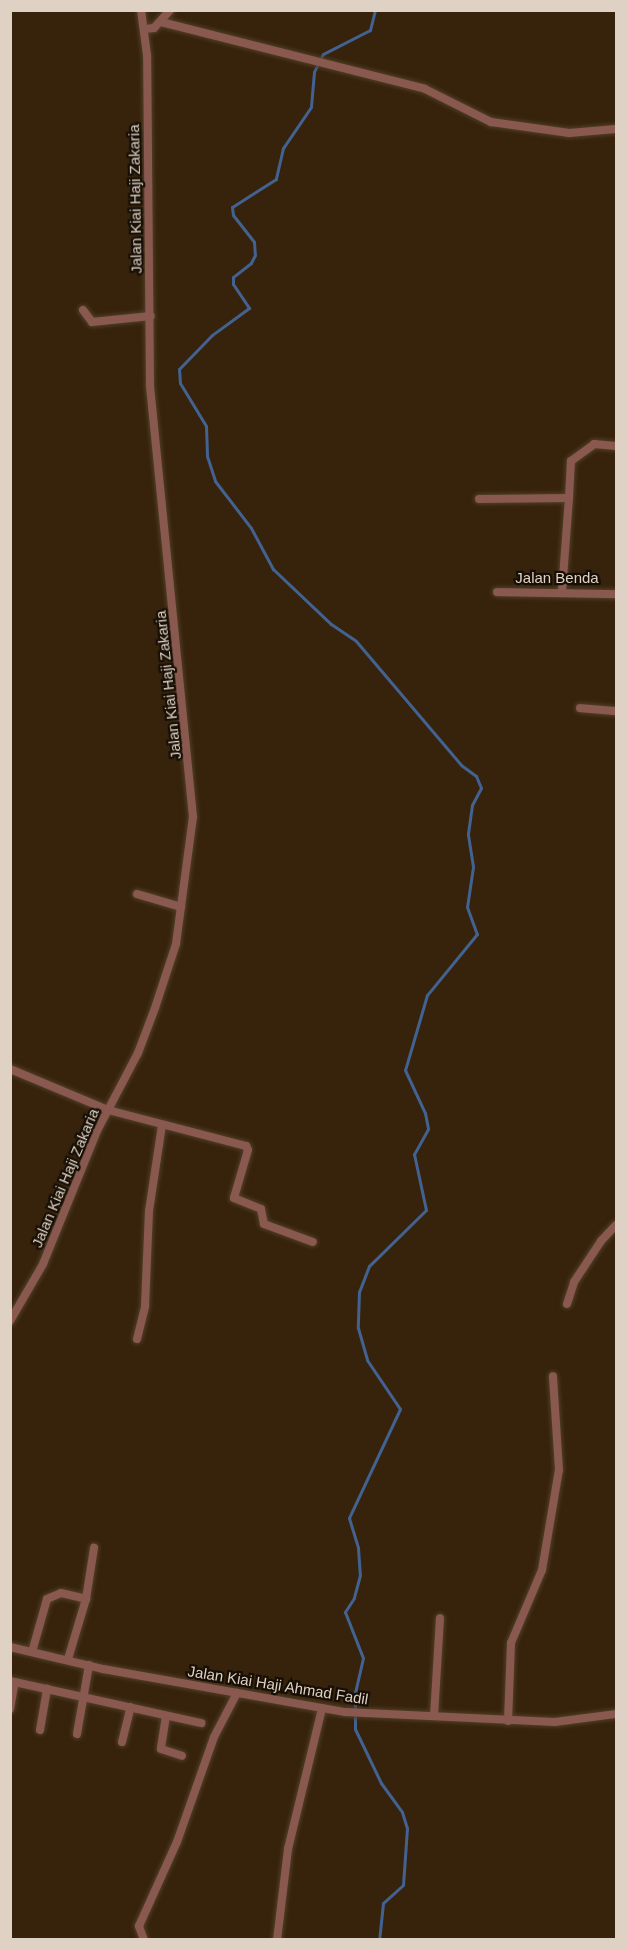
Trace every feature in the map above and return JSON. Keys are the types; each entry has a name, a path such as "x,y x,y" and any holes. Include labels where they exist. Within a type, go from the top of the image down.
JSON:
{"street":[{"name":"Jalan Kiai Haji Zakaria","path":"10,1321 43,1264 108,1110 138,1053 159,999 176,944 193,789 152,413 146,29 141,10"},
{"path":"146,29 161,22 170,10"},
{"path":"161,22 318,64 425,89 491,122 569,133 616,129"},
{"path":"83,310 92,322 151,316"},
{"path":"562,591 571,461 594,444 616,446"},
{"path":"479,499 570,498"},
{"name":"Jalan Benda","path":"496,592 562,591 616,594"},
{"path":"580,708 616,711"},
{"path":"137,894 181,907"},
{"path":"10,1069 108,1110 246,1146 248,1150 234,1198 261,1209 264,1224 313,1242"},
{"path":"137,1339 145,1306 149,1211 162,1125"},
{"path":"567,1304 574,1282 601,1240 616,1225"},
{"path":"508,1721 511,1643 542,1570 559,1470 552,1376"},
{"path":"68,1659 86,1599 94,1548"},
{"path":"32,1652 48,1596 61,1593 86,1599"},
{"path":"434,1716 440,1618"},
{"name":"Jalan Kiai Haji Ahmad Fadil","path":"10,1647 89,1665 345,1712 555,1722 616,1714"},
{"path":"76,1734 89,1665"},
{"path":"10,1709 13,1682 201,1723"},
{"path":"40,1730 47,1689"},
{"path":"144,1940 139,1926 177,1842 214,1737 237,1693"},
{"path":"122,1742 131,1707"},
{"path":"277,1940 288,1849 322,1708"},
{"path":"166,1716 161,1749 182,1756"}],"waterway":[{"path":"375,10 370,30 323,54 314,72 311,107 283,148 276,179 232,207 233,215 254,242 255,255 251,263 233,277 233,284 249,308 212,335 179,369 180,383 206,426 207,456 215,481 251,528 273,569 331,624 356,641 461,765 476,776 481,788 472,805 468,835 473,867 467,907 477,934 427,995 405,1070 425,1113 428,1129 414,1154 426,1210 369,1266 359,1292 358,1328 367,1360 400,1409 349,1518 358,1548 360,1575 354,1598 345,1612 363,1658 355,1693 355,1729 381,1783 402,1812 407,1828 403,1885 383,1903 379,1940"}]}
